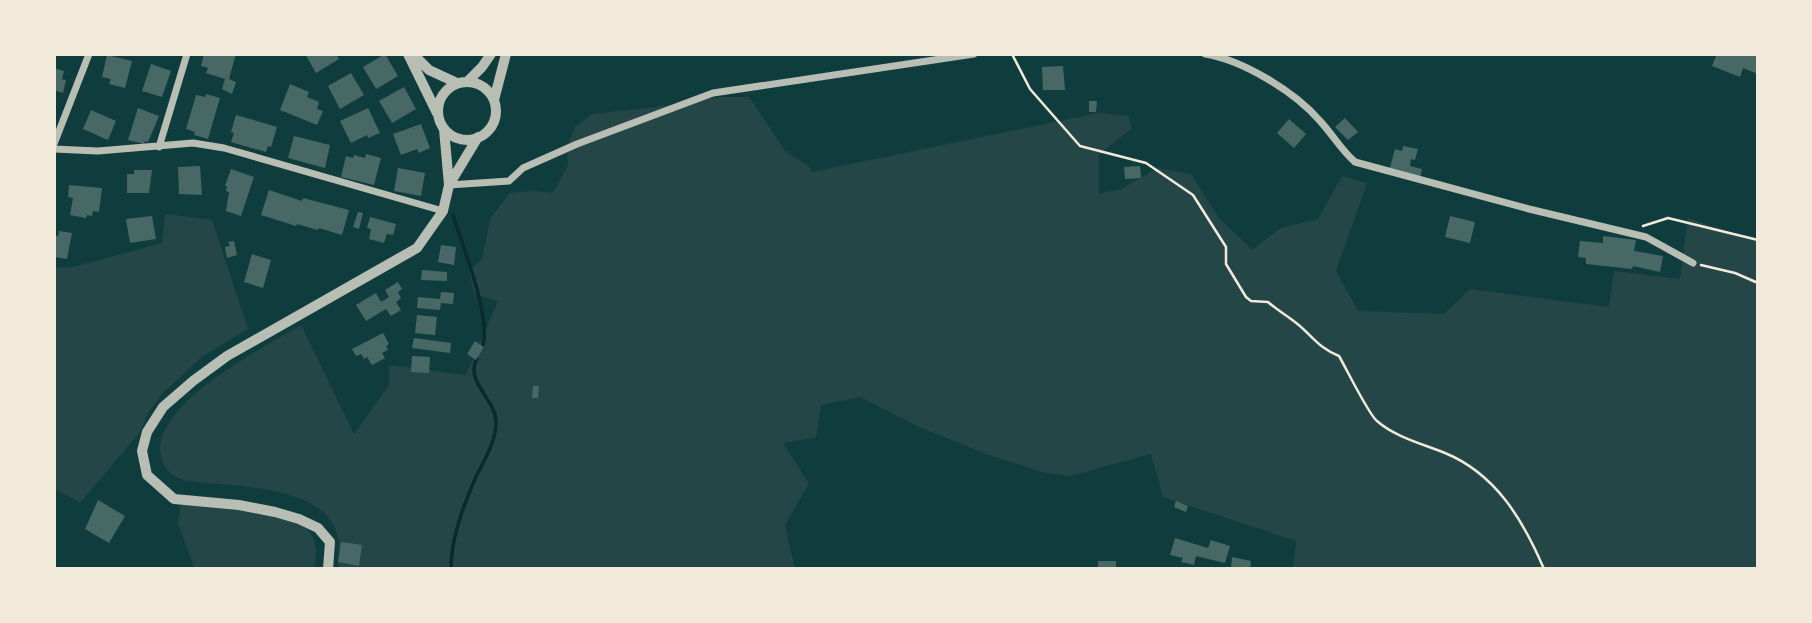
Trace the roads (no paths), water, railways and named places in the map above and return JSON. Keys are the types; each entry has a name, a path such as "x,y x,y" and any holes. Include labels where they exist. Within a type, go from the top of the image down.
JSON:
{"street":[{"path":"89,54 54,147 98,151 193,143 224,148 443,211"},
{"path":"159,147 187,54"},
{"path":"328,569 330,542 317,528 299,519 239,505 174,499 147,475 142,451 147,432 163,407 193,381 228,356 417,247 443,211 449,185 444,129 408,54"},
{"path":"413,54 427,68 462,83 483,86 494,100"},
{"path":"422,54 427,68"},
{"path":"438,116 442,96 448,88 462,83 482,67 491,54"},
{"path":"449,185 478,138 486,133 495,118 494,100 506,54"},
{"path":"449,185 509,181 523,168 577,144 713,93 974,54"},
{"path":"1205,54 1242,66 1282,87 1320,120 1342,151 1355,162 1385,172 1646,237 1693,263"},
{"path":"444,129 460,139 478,138"}],"waterway":[{"path":"453,215 480,302 484,335 482,348"},
{"path":"451,569 458,523 491,445 496,423 492,407 475,375 477,358"}]}
